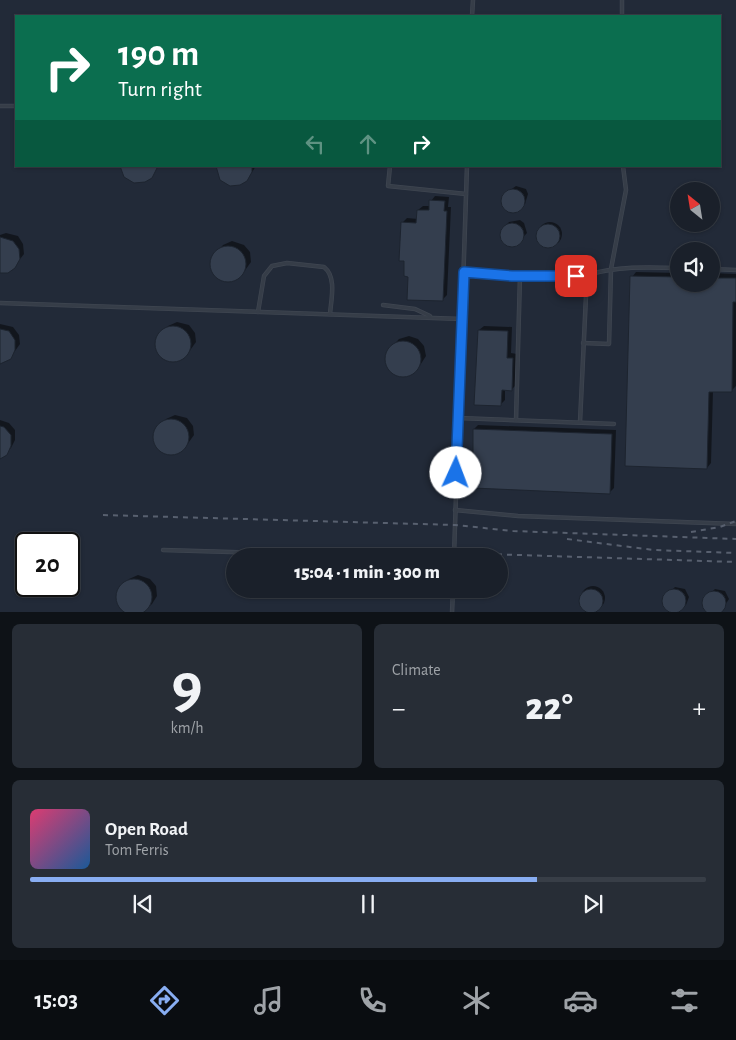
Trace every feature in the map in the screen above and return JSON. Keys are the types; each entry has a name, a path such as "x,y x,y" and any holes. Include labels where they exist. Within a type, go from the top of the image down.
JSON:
{"lane":[{"path":"472,15 473,0"},
{"path":"622,0 622,15"},
{"path":"0,106 15,106"},
{"path":"390,167 388,186 466,194"},
{"path":"454,548 467,167"},
{"path":"584,343 608,344 611,269 624,204 623,167"},
{"path":"258,312 264,276 272,266 287,263 324,267 329,271 332,277 330,314"},
{"path":"464,272 520,276 587,275 611,269 642,266 670,268"},
{"path":"720,269 736,270"},
{"path":"580,422 587,275"},
{"path":"516,420 520,276"},
{"path":"0,303 462,319"},
{"path":"383,305 415,309 433,318"},
{"path":"458,418 614,424"},
{"path":"455,510 518,516 736,524"},
{"path":"163,550 226,552"},
{"path":"452,612 453,598"}],"building":[{"path":"120,167 158,167 152,178 145,182 134,183 124,177"},
{"path":"216,167 252,167 252,172 247,181 240,185 230,186 220,180"},
{"path":"513,189 522,192 525,201 522,210 513,213 504,210 501,201 504,192"},
{"path":"429,200 445,201 444,211 447,211 443,301 407,300 408,277 404,276 404,261 399,261 401,222 416,223 417,210 429,210"},
{"path":"512,223 521,226 524,235 521,244 512,247 503,244 500,235 503,226"},
{"path":"548,224 557,227 560,236 557,245 548,248 539,245 536,236 539,227"},
{"path":"0,237 13,241 19,249 20,259 15,268 8,273 0,273"},
{"path":"228,246 235,247 241,251 245,257 245,271 241,277 235,281 228,282 221,281 215,277 211,271 210,264 211,257 215,251 221,247"},
{"path":"630,276 670,277 670,292 720,292 720,278 736,278 736,302 733,302 732,392 709,392 707,469 625,466"},
{"path":"173,326 180,327 186,331 190,337 190,351 186,357 180,361 173,362 166,361 160,357 156,351 155,344 156,337 160,331 166,327"},
{"path":"0,329 9,331 15,340 15,350 11,359 0,364"},
{"path":"478,330 508,331 507,358 513,358 512,391 502,390 501,406 474,405"},
{"path":"403,341 410,342 416,346 420,352 420,366 416,372 410,376 403,377 396,376 390,372 386,366 385,359 386,352 390,346 396,342"},
{"path":"171,419 178,420 184,424 188,430 188,444 184,450 178,454 171,455 164,454 158,450 154,444 153,437 154,430 158,424 164,420"},
{"path":"0,426 4,427 11,435 11,446 7,455 0,459"},
{"path":"473,429 612,434 610,494 473,488"},
{"path":"134,579 141,581 150,590 152,597 150,604 142,612 126,612 118,604 116,597 118,590 127,581"},
{"path":"586,590 596,590 602,596 602,606 596,612 586,612 580,606 580,596"},
{"path":"669,590 679,590 685,596 685,606 679,612 669,612 663,606 663,596"},
{"path":"710,592 718,592 725,599 725,607 721,612 707,612 703,607 703,599"}],"railway":[{"path":"103,515 455,525 513,531 736,539"},
{"path":"691,532 720,527 736,521"},
{"path":"567,539 654,550 736,553"},
{"path":"508,555 736,562"}],"route":[{"path":"456,473 464,272 512,276 576,276"}]}
